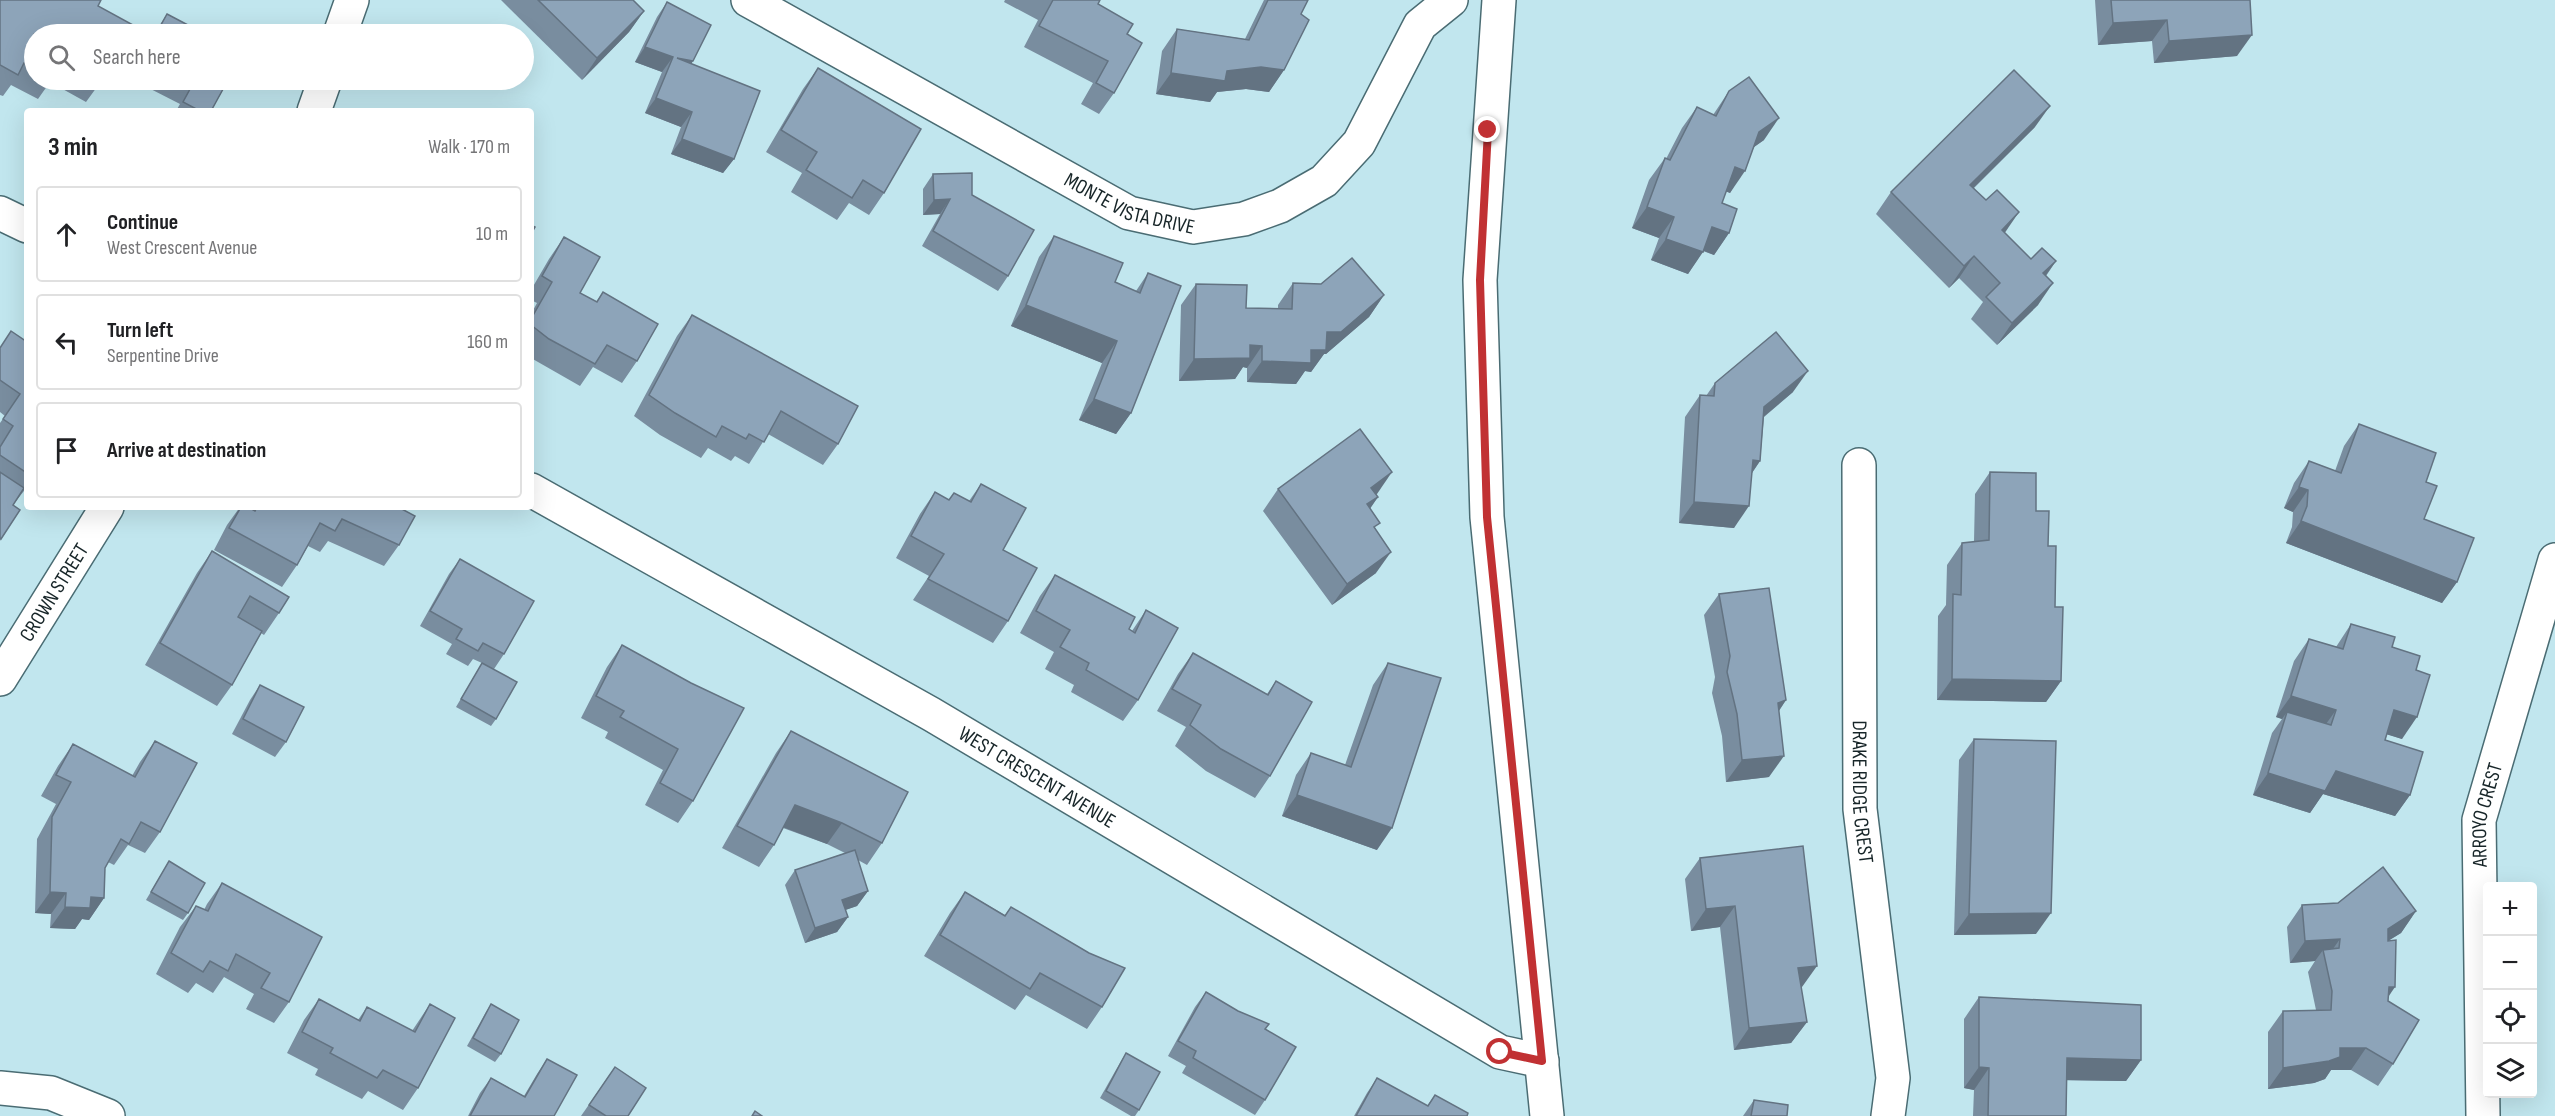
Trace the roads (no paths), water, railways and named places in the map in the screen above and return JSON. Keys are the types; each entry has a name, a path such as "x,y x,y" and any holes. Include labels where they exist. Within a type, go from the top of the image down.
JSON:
{"street":[{"path":"344,24 352,0"},
{"name":"MONTE VISTA DRIVE","path":"748,0 1129,213 1193,227 1244,219 1280,206 1324,181 1359,143 1420,25 1451,0"},
{"path":"1492,2 1480,280 1487,517 1547,1116"},
{"path":"315,108 321,90"},
{"path":"0,213 24,225"},
{"name":"DRAKE RIDGE CREST","path":"1859,465 1860,809 1893,1078 1888,1116"},
{"name":"WEST CRESCENT AVENUE","path":"534,492 931,714 1500,1052 1542,1061"},
{"name":"CROWN STREET","path":"0,679 105,510"},
{"name":"ARROYO CREST","path":"2483,1116 2479,820 2555,560"},
{"path":"0,1088 51,1094 108,1116"}]}
